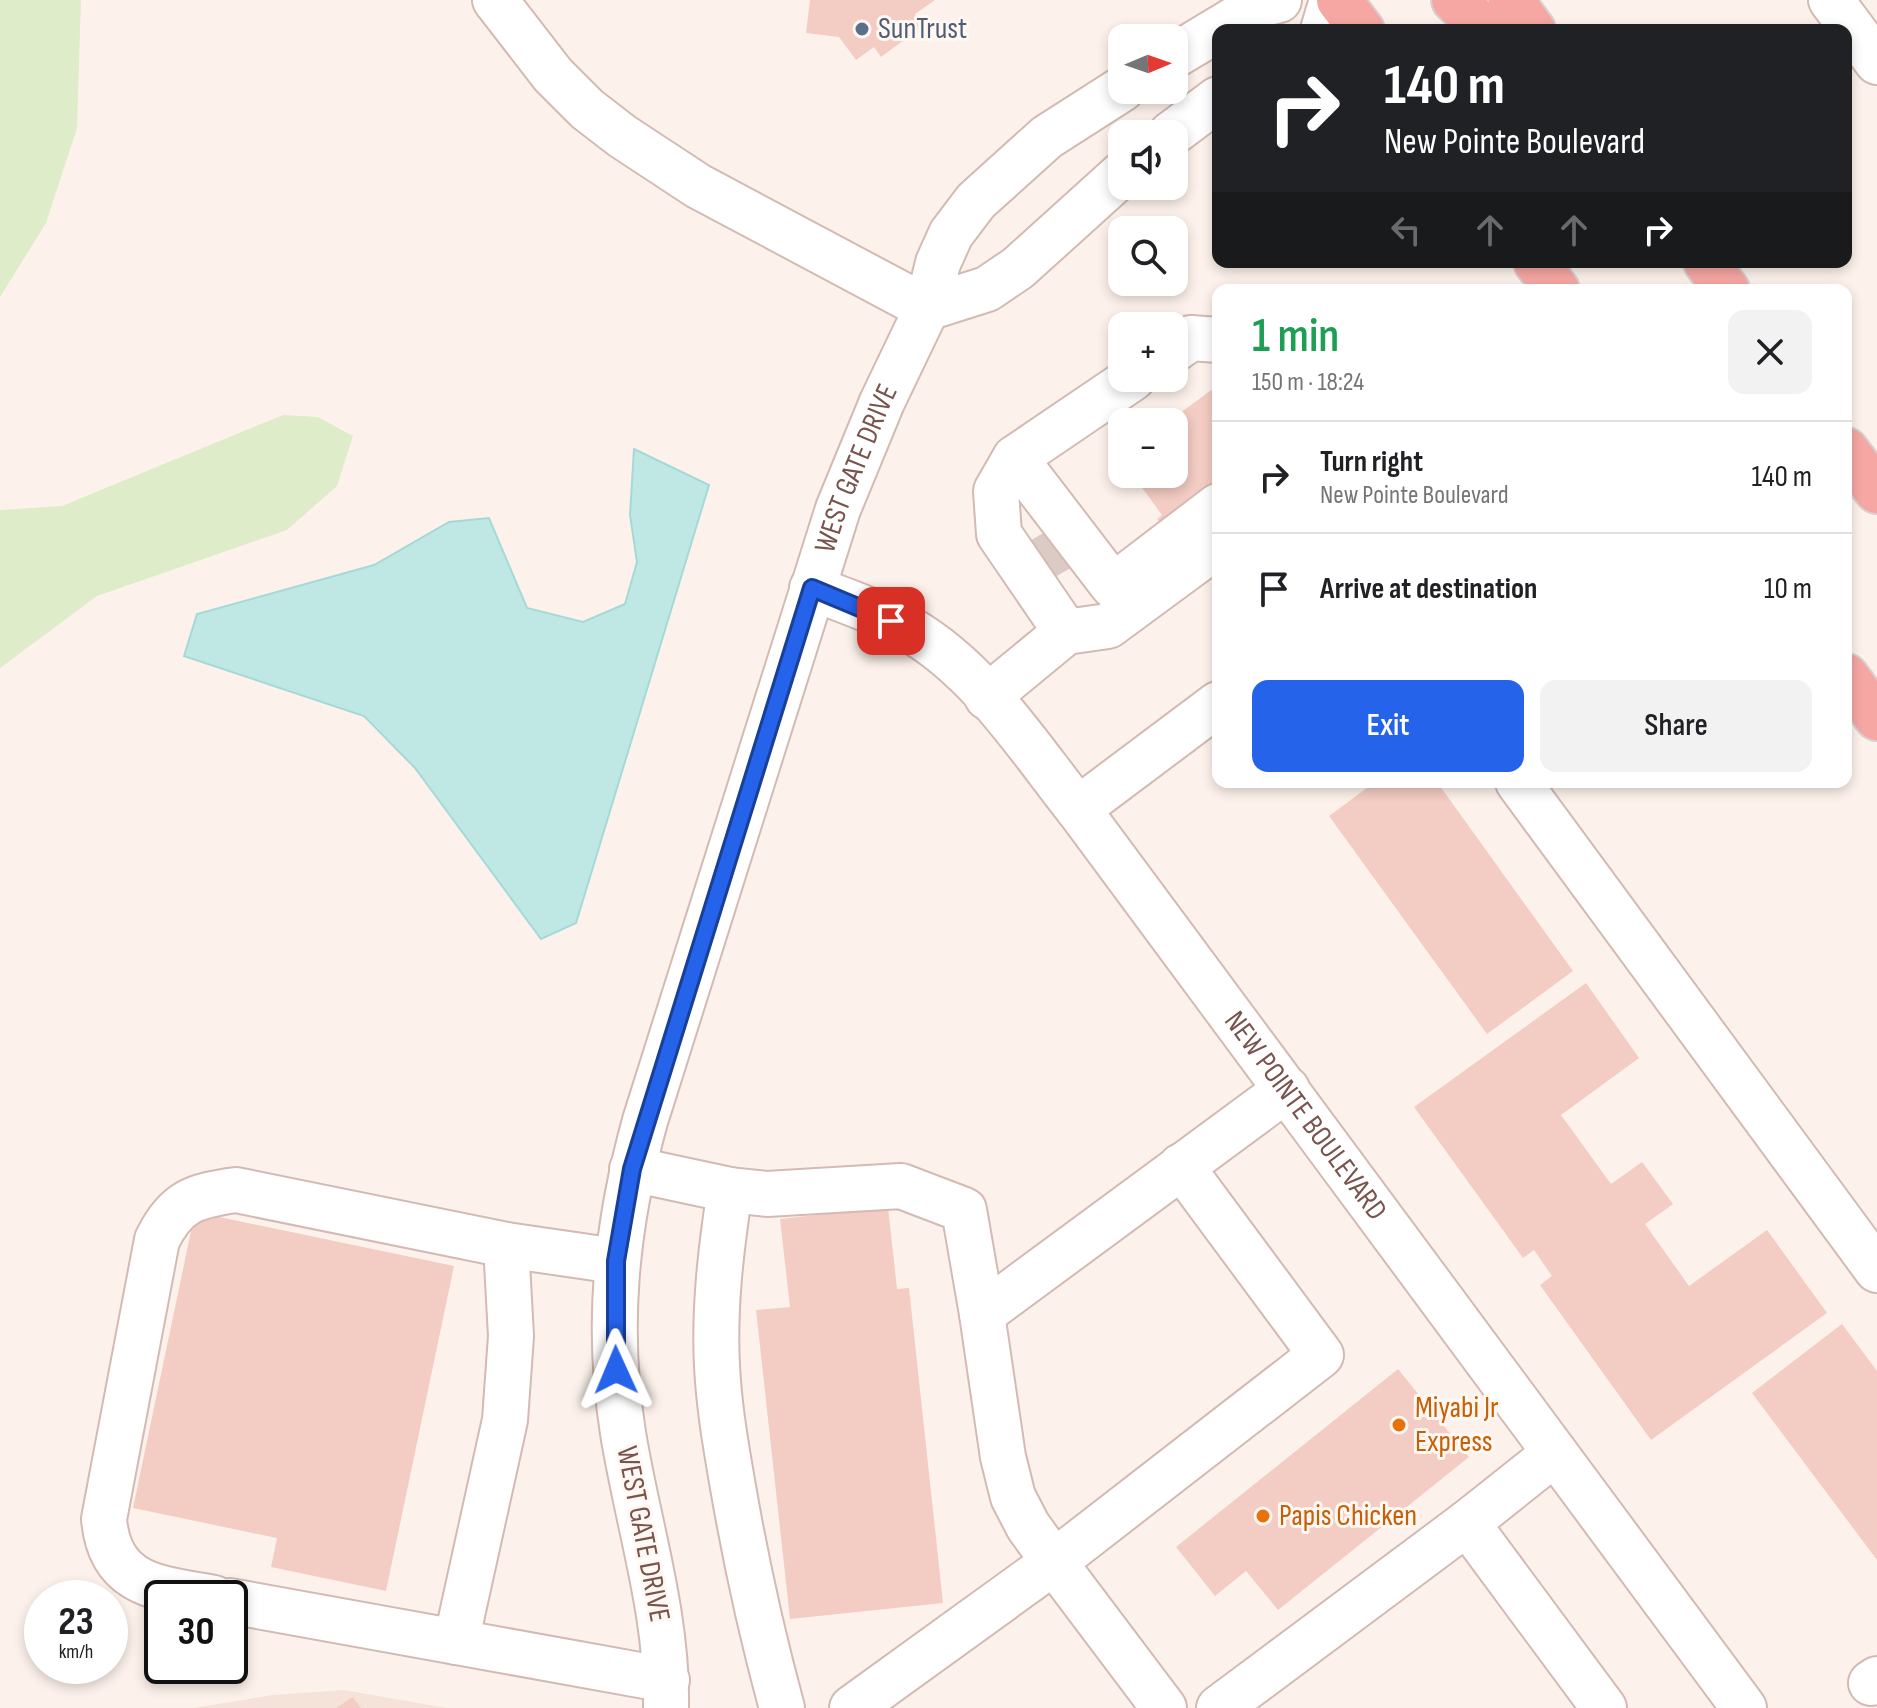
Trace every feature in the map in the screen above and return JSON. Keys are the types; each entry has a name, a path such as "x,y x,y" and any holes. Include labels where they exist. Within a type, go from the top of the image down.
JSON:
{"highway":[{"path":"1339,0 1357,24"},
{"path":"1454,0 1480,24"},
{"path":"1511,0 1529,24"},
{"path":"1852,458 1877,491"},
{"path":"1852,684 1877,718"}],"street":[{"path":"495,0 553,75 587,109 622,136 698,186 927,308 987,289 1018,268 1108,187"},
{"path":"1227,24 1257,6 1279,0"},
{"path":"1325,24 1332,0"},
{"path":"1831,0 1849,24"},
{"path":"1852,28 1877,62"},
{"path":"1188,48 1212,33"},
{"name":"WEST GATE DRIVE","path":"666,1694 661,1622 636,1502 617,1385 616,1261 632,1169 812,588 862,448 927,308 938,263 951,234 976,201 1047,137 1108,98"},
{"path":"1188,121 1212,103"},
{"path":"1188,340 1212,340"},
{"path":"1066,632 999,534 996,491 1025,472 1117,392"},
{"path":"1025,472 1026,518 1033,539"},
{"path":"1025,472 1113,586"},
{"path":"1058,582 1086,600 1113,586 1212,511"},
{"path":"987,697 1066,632 1108,626 1212,549"},
{"name":"NEW POINTE BOULEVARD","path":"812,588 910,630 956,666 987,697 1078,809 1744,1708"},
{"path":"1078,809 1212,708"},
{"path":"1522,788 1877,1270"},
{"path":"982,1314 1287,1089"},
{"path":"852,1708 1054,1562 1321,1355 1181,1166"},
{"path":"632,1169 730,1190 767,1194 901,1186 964,1210 1003,1457 1013,1497 1028,1526 1164,1708"},
{"path":"144,1583 134,1578 115,1560 106,1541 104,1519 157,1240 168,1218 191,1200 236,1190 506,1245 616,1261"},
{"path":"730,1190 722,1241 718,1305 720,1415 764,1641 782,1708"},
{"path":"456,1642 505,1420 511,1336 506,1245"},
{"path":"1219,1708 1467,1523 1555,1453"},
{"path":"1467,1523 1604,1708"},
{"path":"248,1604 456,1642 666,1694"}],"shaded area":[{"path":"344,1690 447,1708 194,1708 272,1695"}],"green space":[{"path":"0,0 81,0 77,128 46,223 0,297"},
{"path":"283,415 318,417 353,436 337,486 287,530 97,596 0,668 0,510 62,506"}],"water":[{"path":"634,449 709,485 576,923 541,939 415,768 364,716 184,656 197,614 374,565 449,522 489,518 527,608 583,622 625,604 637,562 630,515"}],"building":[{"name":"SunTrust","path":"810,0 935,0 915,14 923,26 881,57 874,47 856,60 839,37 806,33"},
{"path":"1212,389 1212,483 1176,509 1181,516 1165,529 1157,519 1162,515 1142,488 1188,488 1187,408"},
{"path":"1367,788 1441,788 1573,971 1487,1034 1329,816"},
{"path":"1586,983 1639,1058 1561,1115 1611,1184 1642,1162 1673,1204 1645,1224 1689,1286 1767,1230 1827,1313 1651,1440 1540,1285 1552,1276 1534,1250 1523,1258 1414,1107"},
{"path":"888,1207 897,1289 909,1288 943,1603 790,1619 756,1310 790,1307 780,1219"},
{"path":"195,1212 454,1266 386,1591 271,1567 277,1538 133,1508"},
{"path":"1842,1324 1877,1371 1877,1560 1752,1393"},
{"path":"1398,1369 1469,1457 1278,1610 1246,1571 1215,1596 1176,1547"},
{"path":"353,1697 361,1708 336,1708"}],"tunnel":[{"path":"1033,539 1058,582"}],"place":[{"name":"SunTrust","path":"862,29"},
{"name":"Miyabi Jr Express","path":"1399,1425"},
{"name":"Papis Chicken","path":"1263,1516"}],"route":[{"path":"616,1370 616,1261 632,1169 812,588 891,621"}]}
